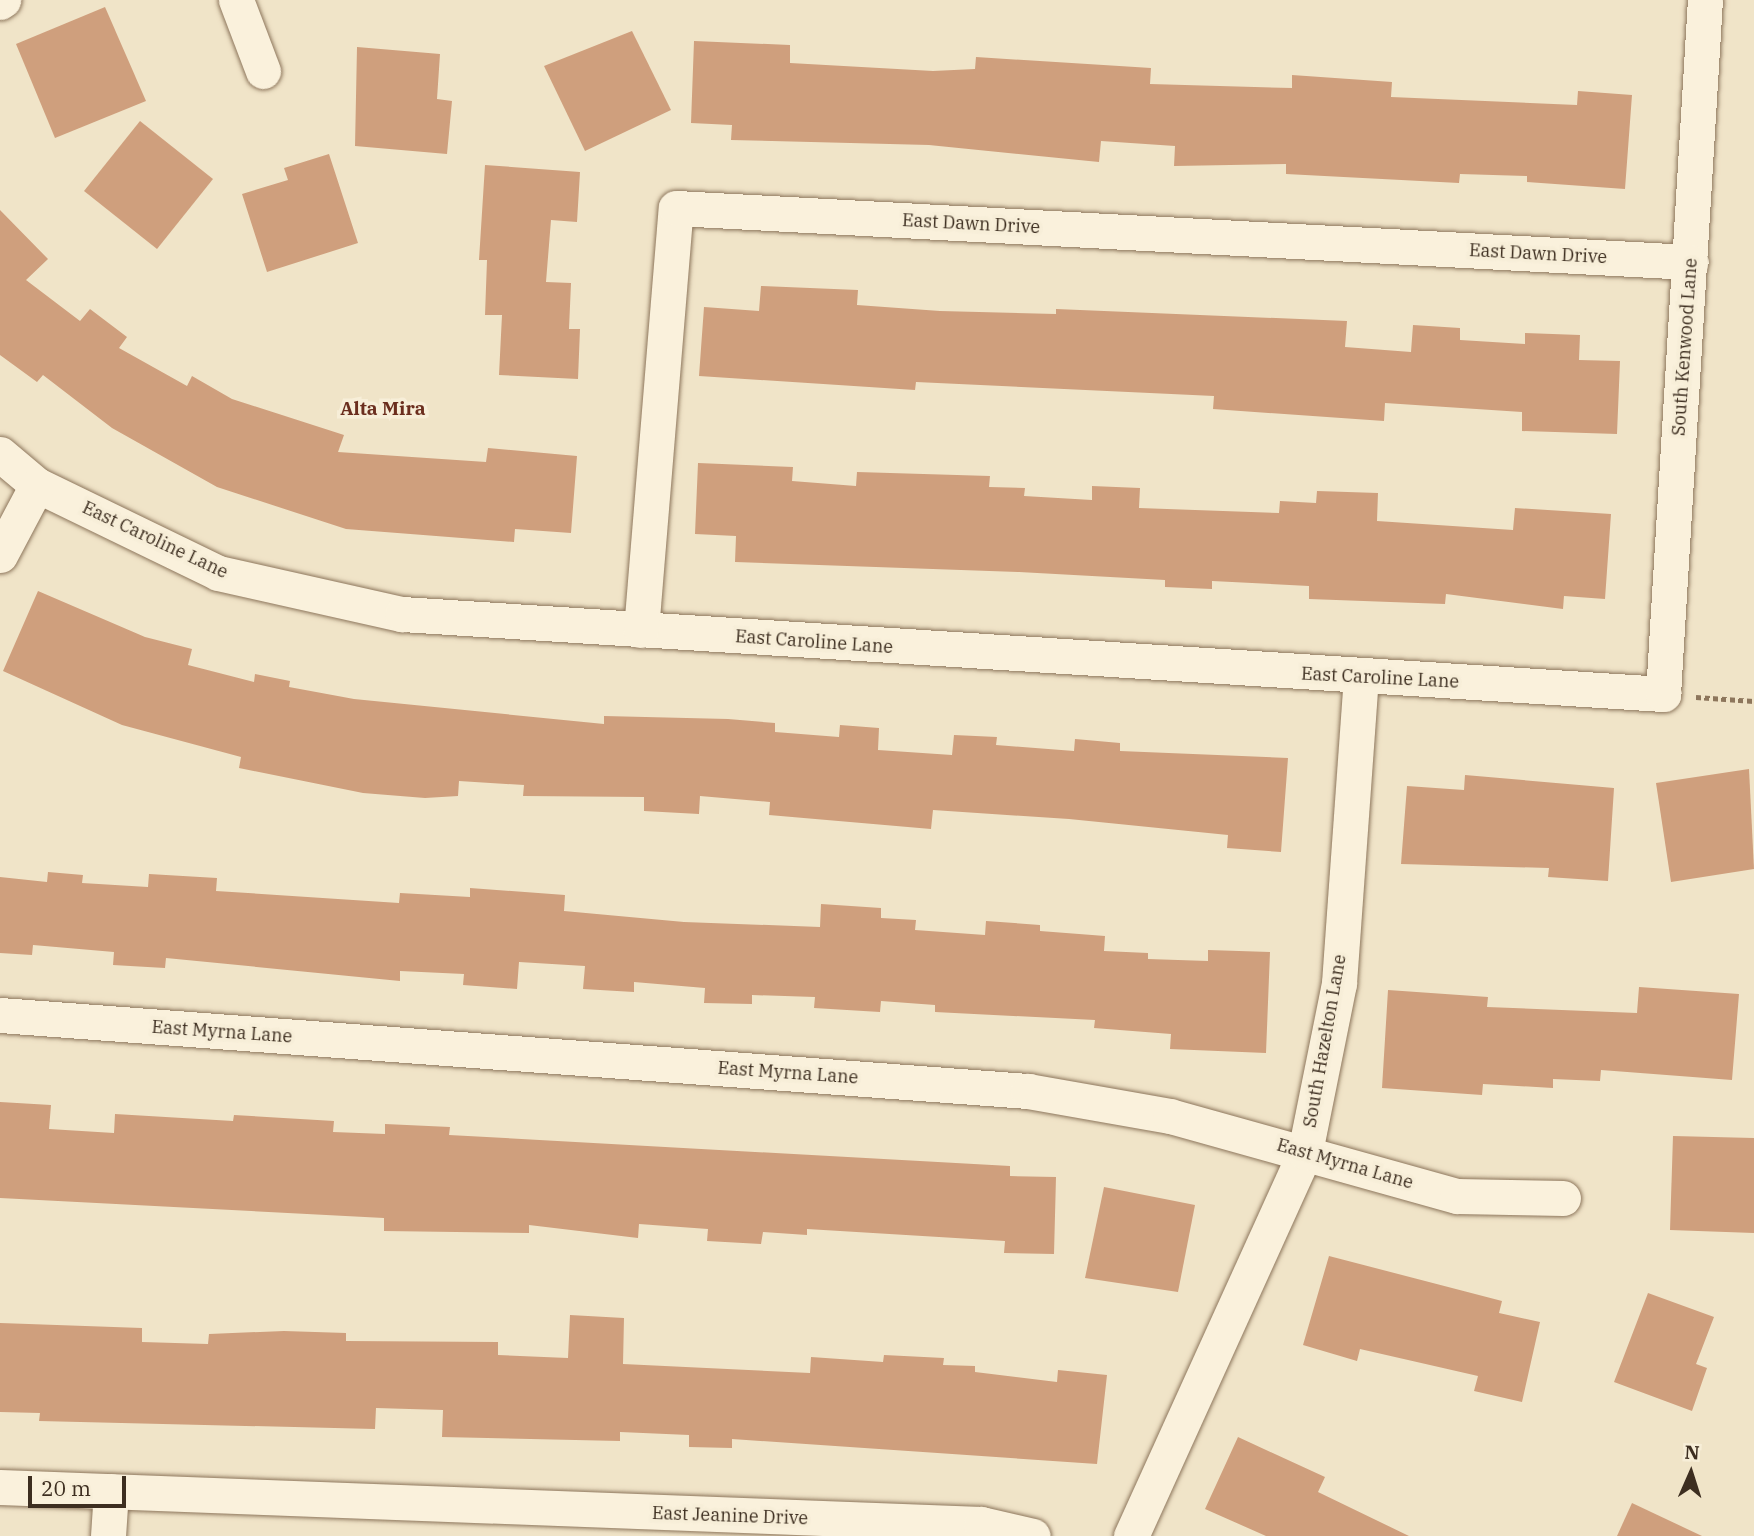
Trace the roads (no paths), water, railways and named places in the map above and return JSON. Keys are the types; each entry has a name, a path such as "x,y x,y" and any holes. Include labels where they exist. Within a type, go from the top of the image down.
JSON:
{"street":[{"path":"236,0 263,72"},
{"name":"South Kenwood Lane","path":"1663,694 1705,0"},
{"name":"East Dawn Drive","path":"641,631 676,208 1691,262"},
{"name":"East Caroline Lane","path":"0,454 37,485 218,573 402,614 1361,677 1663,694"},
{"path":"0,555 37,485"},
{"name":"South Hazelton Lane","path":"1131,1536 1305,1152 1339,983 1361,677"},
{"name":"East Myrna Lane","path":"0,1015 1028,1091 1170,1116 1457,1196 1563,1198"},
{"name":"East Jeanine Drive","path":"0,1487 111,1491 552,1523 981,1524 1032,1536"},
{"path":"108,1536 111,1491"}],"district":[{"name":"Alta Mira","path":"383,409"}]}
